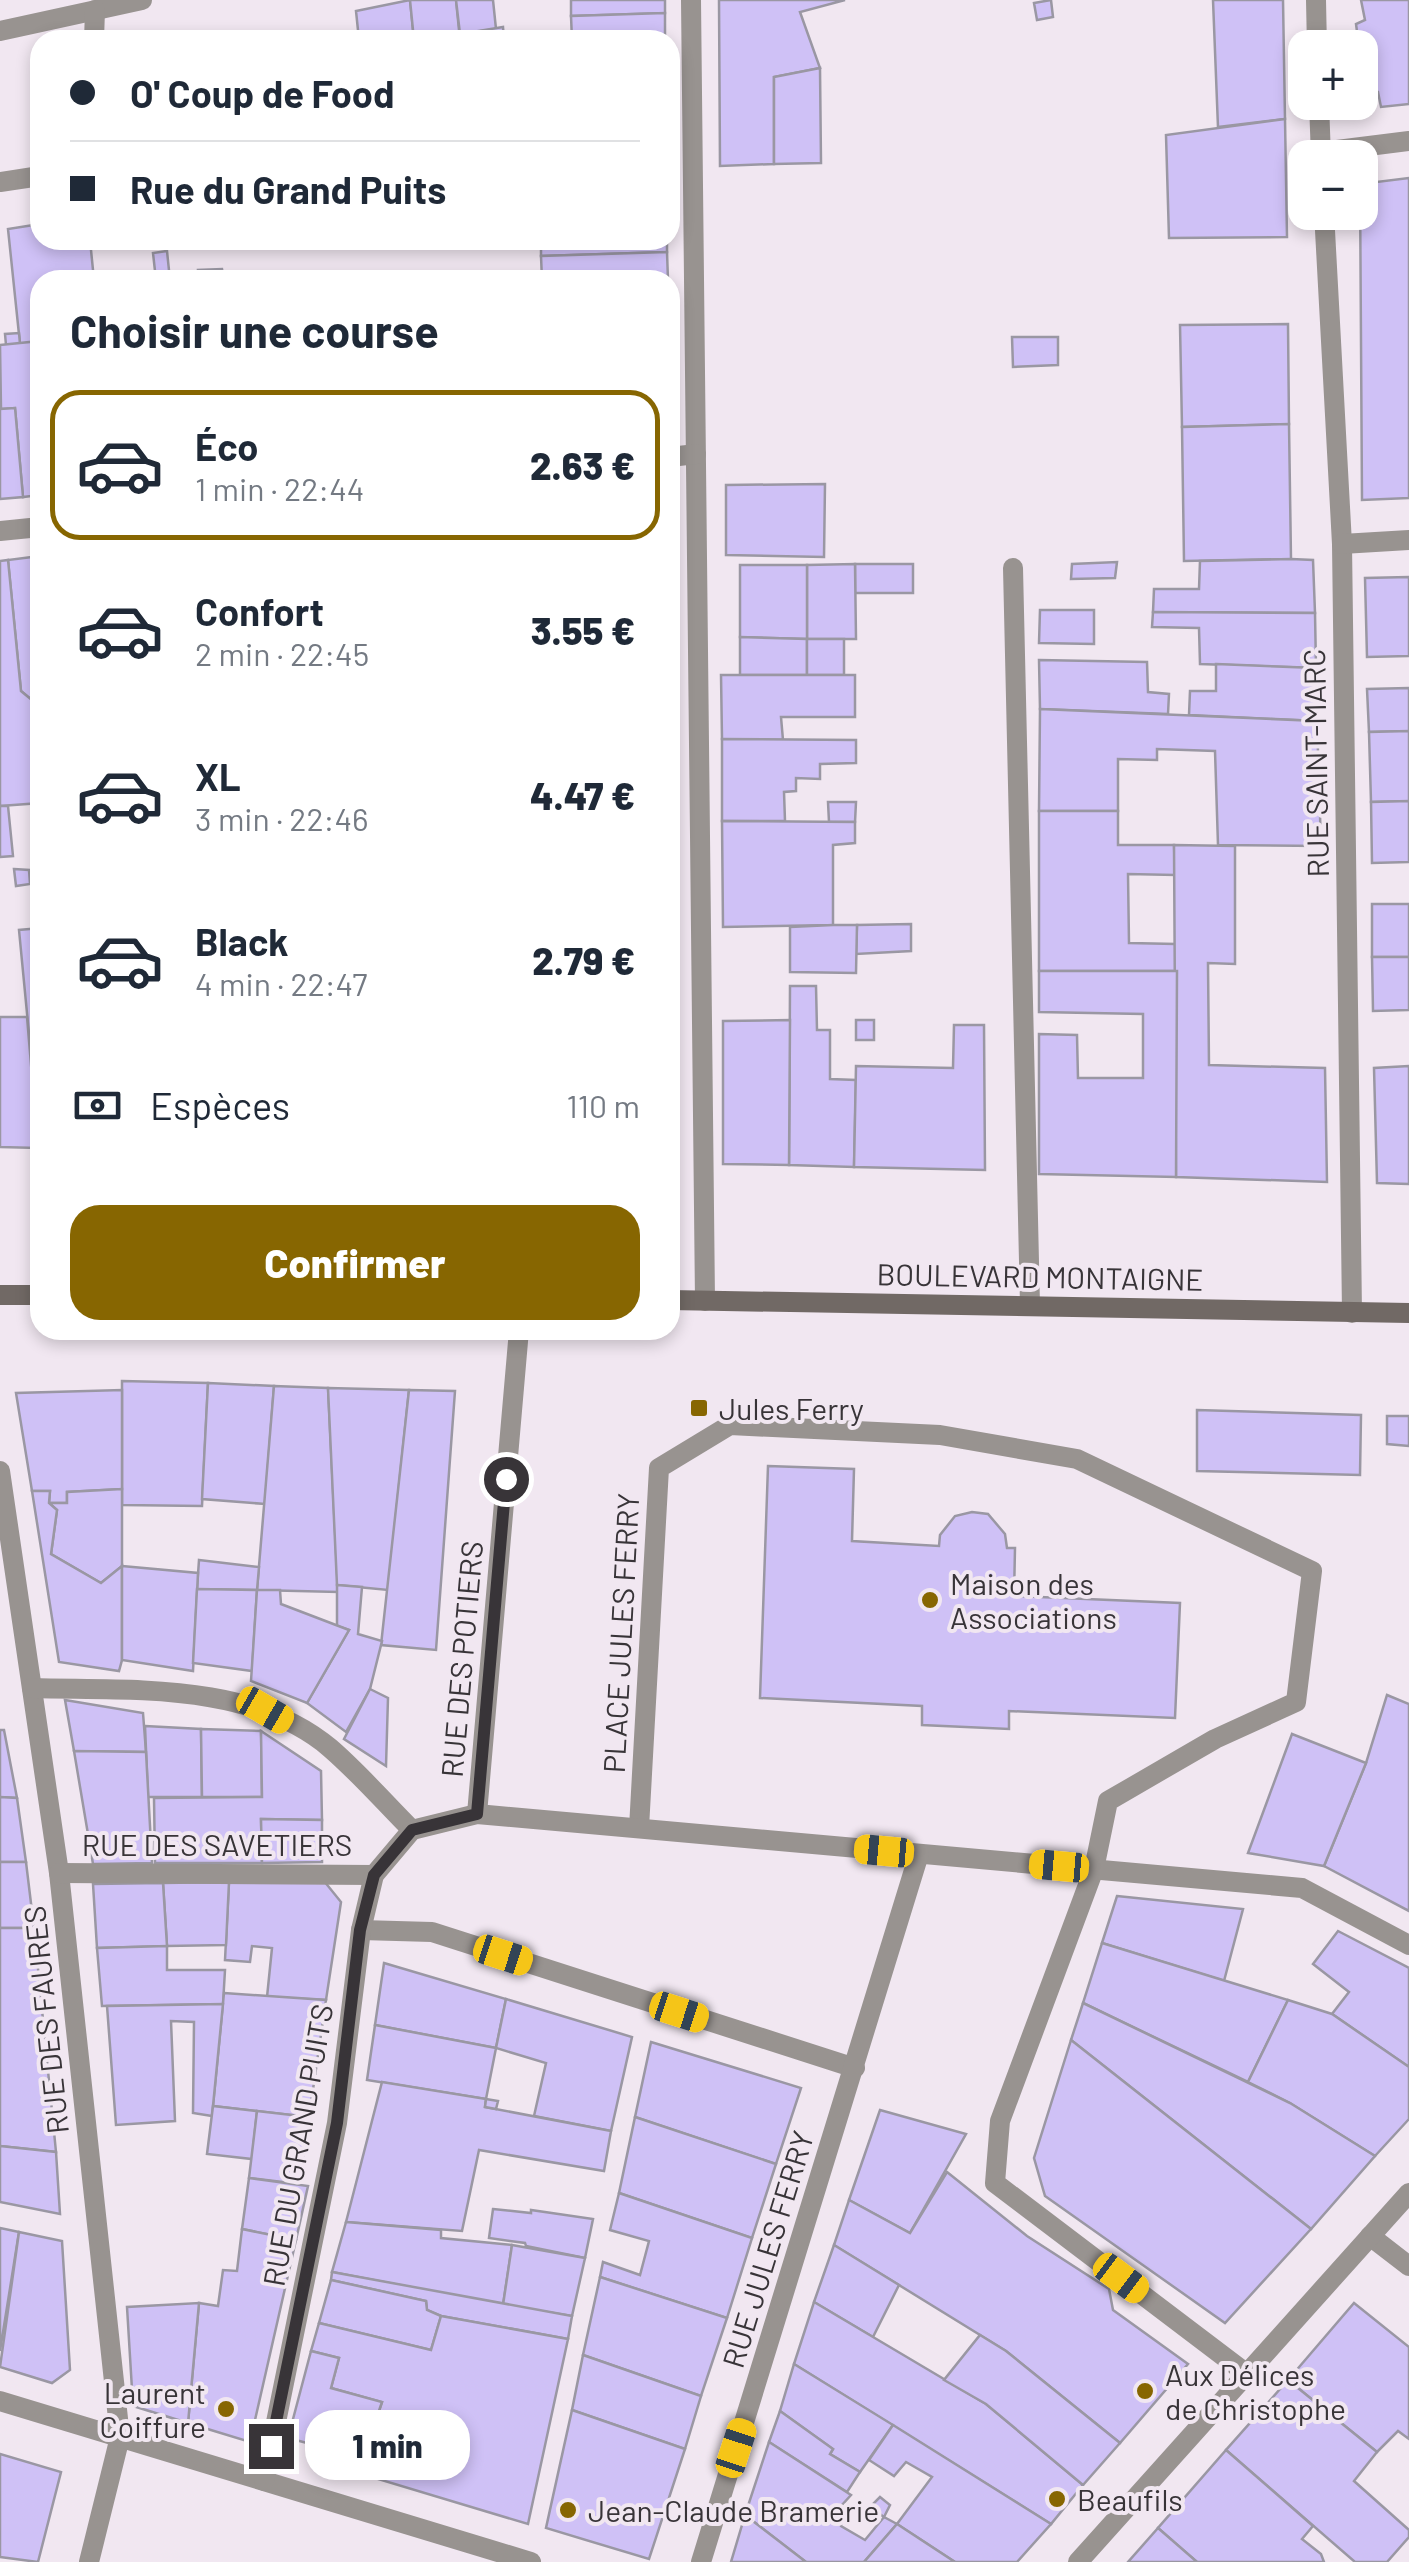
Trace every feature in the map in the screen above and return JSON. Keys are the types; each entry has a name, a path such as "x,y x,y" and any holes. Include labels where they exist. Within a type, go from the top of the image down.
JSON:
{"main road":[{"path":"0,1296 30,1296"},
{"name":"BOULEVARD MONTAIGNE","path":"680,1300 1409,1313"}],"street":[{"path":"0,30 142,0"},
{"path":"691,0 706,1301"},
{"path":"1316,0 1317,30"},
{"path":"94,30 95,10"},
{"path":"1378,145 1409,140"},
{"path":"0,182 30,178"},
{"name":"RUE SAINT-MARC","path":"1325,230 1342,544 1352,1313"},
{"path":"680,455 696,454"},
{"path":"0,531 30,528"},
{"path":"1342,544 1409,540"},
{"path":"1013,568 1030,1305"},
{"name":"RUE DES POTIERS","path":"477,1814 518,1340"},
{"name":"PLACE JULES FERRY","path":"639,1828 659,1468 730,1425 940,1435 1077,1459 1312,1570 1296,1702 1215,1739 1108,1801 1094,1869"},
{"name":"RUE DES FAURES","path":"0,1472 59,1872 120,2437 88,2562"},
{"path":"32,1688 179,1694 265,1710 327,1746 412,1830 477,1814 1302,1888 1409,1946"},
{"name":"RUE DU GRAND PUITS","path":"264,2482 337,2123 360,1930 374,1875 412,1830"},
{"path":"360,1930 432,1932 855,2068 920,1854"},
{"path":"1094,1869 1000,2121 995,2183 1247,2374"},
{"name":"RUE DES SAVETIERS","path":"59,1872 374,1875"},
{"name":"RUE JULES FERRY","path":"701,2562 855,2068"},
{"path":"1078,2562 1409,2193"},
{"path":"1370,2236 1409,2266"},
{"path":"0,2400 530,2562"}],"building":[{"path":"410,0 413,30 358,30 356,11"},
{"path":"410,0 456,0 459,30 413,30"},
{"path":"456,0 493,0 496,29 460,30"},
{"path":"571,0 665,0 665,13 571,16"},
{"path":"719,0 845,0 800,12 820,68 774,77 774,164 720,166"},
{"path":"1051,0 1053,17 1037,20 1034,3"},
{"path":"1213,0 1283,0 1285,119 1218,127"},
{"path":"1361,0 1409,0 1409,104 1381,107 1378,30 1357,30 1356,24 1365,20"},
{"path":"665,13 665,30 572,30 571,16"},
{"path":"820,68 821,163 774,164 774,77"},
{"path":"1285,119 1287,237 1169,238 1166,135"},
{"path":"1409,178 1409,498 1362,500 1360,230 1378,230 1378,182"},
{"path":"30,226 30,250 91,250 93,270 30,270 30,342 20,344 8,229"},
{"path":"541,250 667,250 667,252 541,256"},
{"path":"167,251 169,270 155,270 153,253"},
{"path":"667,252 668,270 542,270 541,256"},
{"path":"1288,324 1289,424 1182,427 1180,325"},
{"path":"19,333 20,344 6,345 5,334"},
{"path":"1012,337 1058,337 1058,365 1013,367"},
{"path":"30,342 30,496 23,497 15,408 1,409 0,345"},
{"path":"0,398 1,409 15,408 23,497 0,499"},
{"path":"1289,424 1291,559 1184,561 1182,427"},
{"path":"825,484 824,557 726,555 726,485"},
{"path":"30,557 30,698 21,691 8,560"},
{"path":"8,560 21,691 30,698 30,804 0,806 0,561"},
{"path":"1313,560 1315,613 1153,612 1154,589 1199,589 1200,561"},
{"path":"1117,562 1115,578 1071,579 1072,564"},
{"path":"855,564 913,564 913,593 855,593"},
{"path":"855,564 856,639 807,639 807,565"},
{"path":"740,565 807,565 807,639 740,637"},
{"path":"1409,577 1409,656 1367,657 1365,578"},
{"path":"1040,610 1094,610 1094,644 1039,643"},
{"path":"1153,612 1315,613 1316,668 1200,664 1199,628 1152,627"},
{"path":"740,637 807,639 807,675 740,675"},
{"path":"807,639 844,639 844,675 807,675"},
{"path":"1039,660 1147,662 1148,692 1169,694 1168,714 1040,709"},
{"path":"1216,664 1316,668 1317,721 1189,715 1190,691 1216,691"},
{"path":"721,675 855,675 855,717 781,717 783,740 722,739"},
{"path":"1409,688 1409,731 1369,732 1367,689"},
{"path":"1040,709 1317,721 1321,846 1218,845 1215,751 1157,749 1157,760 1118,759 1118,811 1039,811"},
{"path":"1409,731 1409,801 1371,802 1369,732"},
{"path":"722,739 856,740 856,763 820,764 820,779 796,778 796,791 784,792 785,821 722,821"},
{"path":"1409,801 1409,862 1372,863 1371,802"},
{"path":"828,802 856,802 855,822 829,822"},
{"path":"0,806 8,806 13,856 0,857"},
{"path":"1039,811 1118,811 1118,845 1174,845 1175,875 1128,874 1129,943 1176,944 1177,971 1039,971"},
{"path":"722,821 855,822 855,843 833,845 833,925 723,927"},
{"path":"1174,845 1235,846 1235,964 1208,963 1209,1065 1325,1068 1327,1182 1176,1177"},
{"path":"14,869 29,870 30,884 16,886"},
{"path":"1372,904 1409,904 1409,957 1372,957"},
{"path":"911,924 911,951 856,954 857,925"},
{"path":"857,925 856,973 790,972 790,927"},
{"path":"30,929 30,1044 19,930"},
{"path":"1372,957 1409,957 1409,1010 1373,1011"},
{"path":"1039,971 1177,971 1176,1177 1039,1174 1039,1034 1077,1035 1078,1078 1143,1078 1143,1014 1039,1012"},
{"path":"790,986 816,986 817,1030 830,1030 830,1079 856,1080 854,1167 789,1165"},
{"path":"0,1017 27,1017 30,1148 0,1147"},
{"path":"790,1020 789,1165 723,1164 723,1021"},
{"path":"856,1020 874,1020 874,1040 856,1040"},
{"path":"954,1025 984,1025 985,1170 854,1167 856,1066 953,1068"},
{"path":"1409,1066 1409,1184 1377,1183 1374,1068"},
{"path":"122,1381 208,1383 202,1506 122,1505"},
{"path":"208,1383 274,1386 265,1504 202,1499"},
{"path":"274,1386 328,1388 338,1592 257,1590"},
{"path":"328,1388 409,1390 388,1590 337,1585"},
{"path":"122,1390 122,1489 67,1492 67,1503 49,1503 50,1491 32,1491 16,1393"},
{"path":"409,1390 455,1391 436,1650 381,1645"},
{"path":"1197,1410 1361,1415 1360,1475 1197,1471"},
{"path":"1387,1416 1409,1416 1409,1446 1387,1444"},
{"name":"Maison des Associations","path":"768,1466 854,1469 852,1541 939,1546 940,1535 955,1516 988,1514 1005,1534 1007,1548 1015,1548 1014,1596 1180,1603 1175,1718 1009,1711 1009,1729 922,1725 922,1706 760,1698"},
{"path":"122,1489 122,1566 101,1583 51,1554 57,1510 49,1503 67,1503 67,1492"},
{"path":"32,1491 50,1491 49,1503 57,1510 51,1554 101,1583 122,1566 119,1671 59,1662"},
{"path":"199,1560 259,1567 257,1590 197,1589"},
{"path":"122,1566 198,1573 193,1671 122,1660"},
{"path":"337,1585 362,1587 358,1634 382,1641 370,1689 346,1732 307,1703 349,1630 337,1626"},
{"path":"197,1589 257,1590 252,1671 193,1663"},
{"path":"257,1590 280,1590 281,1604 349,1630 307,1703 251,1681"},
{"path":"370,1689 388,1698 386,1766 344,1739"},
{"path":"1387,1695 1409,1704 1409,1911 1324,1866 1366,1763"},
{"path":"65,1700 143,1713 146,1752 74,1751"},
{"path":"145,1726 201,1729 202,1797 148,1797"},
{"path":"201,1729 261,1731 262,1797 202,1797"},
{"path":"0,1730 4,1730 17,1798 0,1797"},
{"path":"261,1731 321,1771 322,1820 261,1819 262,1863 155,1863 154,1798 262,1797"},
{"path":"1292,1734 1366,1763 1324,1866 1248,1853"},
{"path":"74,1751 146,1752 152,1863 93,1864"},
{"path":"0,1797 17,1798 26,1862 0,1862"},
{"path":"261,1819 322,1820 322,1862 262,1863"},
{"path":"0,1862 26,1862 34,1928 0,1928"},
{"path":"324,1881 341,1902 326,2000 267,1997 272,1948 252,1946 250,1962 225,1960 229,1882"},
{"path":"229,1882 226,1945 167,1946 163,1883"},
{"path":"163,1883 167,1946 97,1948 93,1884"},
{"path":"1117,1896 1243,1909 1224,1981 1102,1943"},
{"path":"0,1928 34,1928 56,2152 0,2146"},
{"path":"1338,1931 1409,1968 1409,2067 1332,2014 1349,1992 1313,1964"},
{"path":"1102,1943 1288,2000 1248,2082 1083,2003"},
{"path":"167,1946 167,1970 225,1970 223,2004 102,2006 97,1948"},
{"path":"384,1963 506,1999 496,2048 375,2025"},
{"path":"224,1993 326,2000 309,2117 213,2106"},
{"path":"506,1999 632,2037 611,2131 534,2116 546,2063 496,2048"},
{"path":"1288,2000 1332,2014 1409,2067 1409,2119 1375,2156 1290,2103 1248,2082"},
{"path":"1083,2003 1290,2103 1375,2156 1311,2229 1071,2040"},
{"path":"223,2004 212,2116 193,2113 194,2022 171,2021 175,2121 116,2125 107,2006"},
{"path":"375,2025 496,2048 486,2099 367,2080"},
{"path":"1071,2040 1311,2229 1225,2323 1045,2196 1034,2158"},
{"path":"651,2042 801,2088 776,2164 635,2117"},
{"path":"382,2082 486,2099 485,2107 611,2131 604,2171 479,2150 462,2231 346,2222"},
{"path":"486,2099 498,2101 496,2109 485,2107"},
{"path":"213,2106 257,2111 252,2159 207,2154"},
{"path":"880,2110 966,2134 910,2233 849,2200"},
{"path":"257,2111 309,2117 299,2184 249,2178"},
{"path":"635,2117 776,2164 752,2238 619,2193"},
{"path":"0,2146 56,2152 60,2214 0,2202"},
{"path":"947,2172 1027,2236 1109,2289 1113,2310 1188,2364 1120,2443 1006,2351 834,2245 849,2200 910,2233"},
{"path":"249,2178 308,2186 296,2240 242,2229"},
{"path":"619,2193 752,2238 727,2318 600,2277 603,2262 640,2275 649,2241 610,2230"},
{"path":"493,2209 593,2219 585,2258 489,2238"},
{"path":"346,2222 441,2230 441,2238 512,2245 503,2305 332,2272"},
{"path":"0,2228 19,2232 0,2351"},
{"path":"242,2229 296,2240 250,2442 188,2423 199,2303 218,2306 223,2270 237,2271"},
{"path":"19,2232 62,2241 70,2370 52,2383 0,2367"},
{"path":"512,2245 585,2258 572,2316 503,2305"},
{"path":"834,2245 899,2285 873,2337 814,2302"},
{"path":"332,2272 572,2316 568,2339 441,2316 427,2310 426,2301 331,2280"},
{"path":"600,2277 727,2318 701,2396 583,2355"},
{"path":"331,2280 426,2301 427,2310 441,2316 431,2350 319,2323"},
{"path":"814,2302 986,2404 1083,2485 1051,2524 794,2364"},
{"path":"199,2303 188,2423 133,2406 127,2307"},
{"path":"1354,2303 1409,2347 1409,2439 1398,2431 1377,2452 1288,2380"},
{"path":"441,2316 568,2339 528,2524 358,2473 382,2402 331,2388 339,2358 311,2351 319,2323 431,2350"},
{"path":"980,2335 1006,2351 1120,2443 1083,2485 986,2404 944,2380"},
{"path":"311,2351 339,2358 331,2388 382,2402 358,2473 338,2451 288,2438"},
{"path":"583,2355 701,2396 685,2449 572,2410"},
{"path":"794,2364 893,2425 860,2472 830,2454 833,2449 780,2411"},
{"path":"1288,2380 1377,2452 1354,2481 1409,2530 1409,2537 1387,2562 1355,2562 1226,2450"},
{"path":"572,2410 685,2449 649,2559 546,2528"},
{"path":"780,2411 833,2449 830,2454 860,2472 847,2492 769,2442"},
{"path":"893,2425 1051,2524 1017,2562 955,2562 897,2524 932,2477 906,2462 894,2476 869,2460"},
{"path":"769,2442 851,2495 842,2505 841,2526 865,2540 884,2517 897,2524 864,2562 806,2562 745,2515"},
{"path":"1226,2450 1313,2526 1302,2539 1321,2554 1324,2562 1197,2562 1158,2528"},
{"path":"0,2454 61,2472 38,2562 0,2557"},
{"path":"880,2497 890,2505 884,2517 870,2507"},
{"path":"745,2515 806,2562 731,2562"},
{"path":"897,2524 955,2562 864,2562"},
{"path":"1158,2528 1197,2562 1128,2562"}],"place":[{"name":"Jules Ferry","path":"699,1408"},
{"name":"Maison des Associations","path":"930,1600"},
{"name":"Aux Délices de Christophe","path":"1145,2391"},
{"name":"Laurent Coiffure","path":"226,2409"},
{"name":"Beaufils","path":"1057,2499"},
{"name":"Jean-Claude Bramerie","path":"568,2510"}],"route":[{"path":"271,2446 337,2123 360,1930 374,1875 412,1830 477,1814 506,1479"}]}
